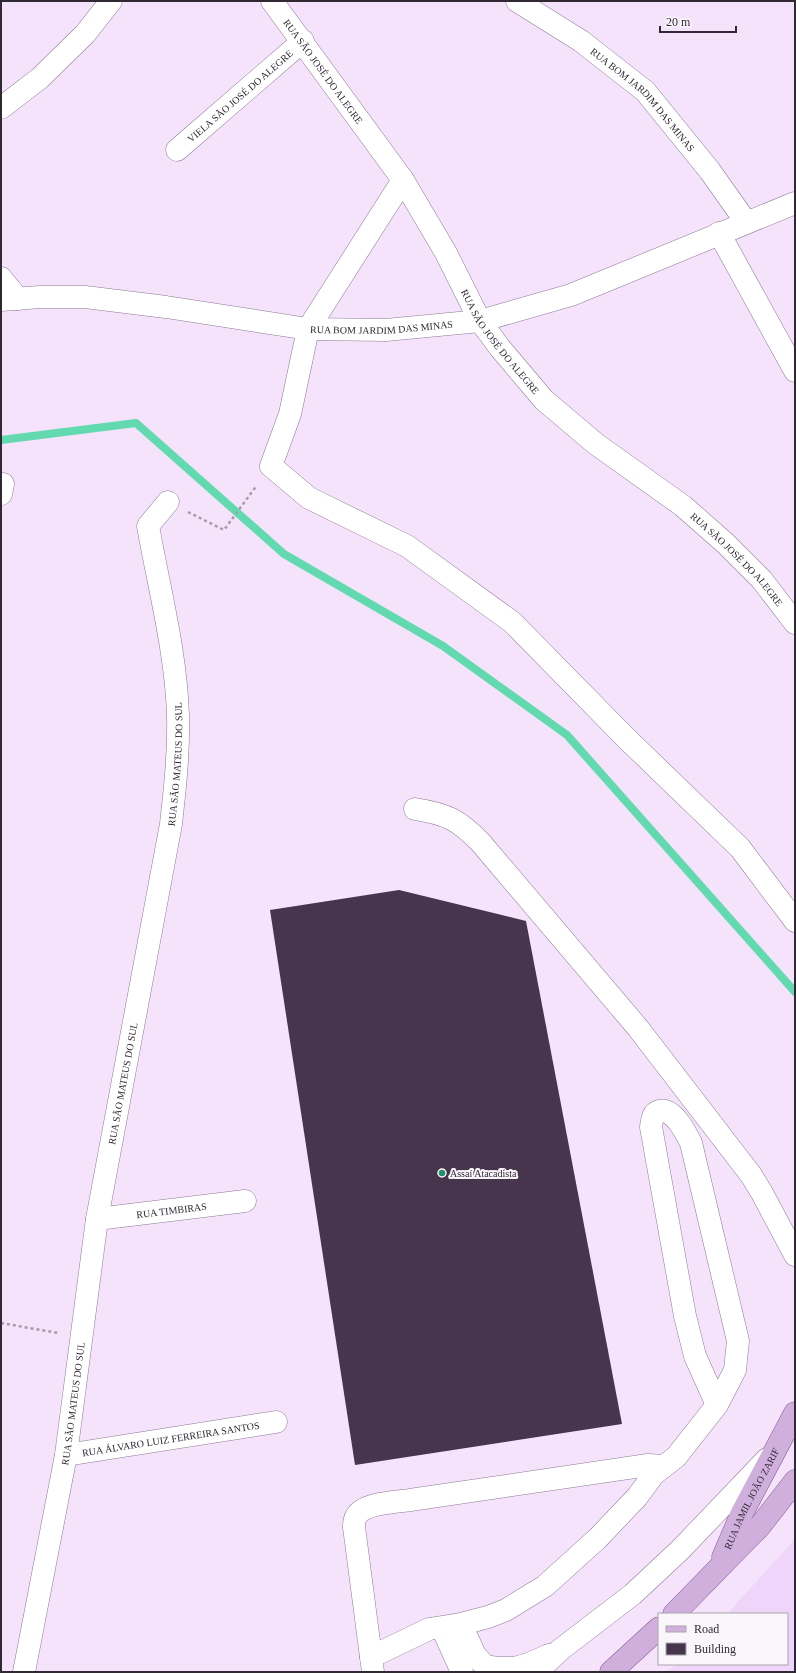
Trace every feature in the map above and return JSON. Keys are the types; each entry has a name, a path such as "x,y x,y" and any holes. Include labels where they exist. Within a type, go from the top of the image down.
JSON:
{"main road":[{"name":"RUA JAMIL JOÃO ZARIF","path":"718,1567 741,1515 795,1413"},
{"name":"RUA JAMIL JOÃO ZARIF","path":"718,1567 760,1526 795,1481"},
{"path":"675,1613 718,1567"},
{"path":"611,1672 658,1629"}],"street":[{"path":"1,108 40,78 74,45 85,34 111,1"},
{"name":"RUA SÃO JOSÉ DO ALEGRE","path":"272,1 303,41 403,180 446,253 480,321 500,348 544,400 596,444 683,506 725,543 762,580 795,623"},
{"name":"RUA BOM JARDIM DAS MINAS","path":"517,1 581,41 645,91 710,171 746,222"},
{"name":"VIELA SÃO JOSÉ DO ALEGRE","path":"177,150 303,41"},
{"path":"403,180 308,329 290,414 271,466 309,498 407,546 512,622 627,740 740,848 795,922"},
{"name":"RUA BOM JARDIM DAS MINAS","path":"9,300 86,297 166,307 308,329 386,330 480,321 571,295 795,203"},
{"path":"719,233 795,371"},
{"path":"1,278 9,300"},
{"name":"RUA SÃO MATEUS DO SUL","path":"24,1672 66,1455 98,1218 171,824 178,769 178,714 174,664 148,526 168,502"},
{"path":"416,809 434,812 452,818 467,829 481,843 638,1028 751,1175 795,1255"},
{"path":"664,1466 648,1465 410,1500 373,1506 362,1510 356,1517 354,1527 372,1664 429,1629 452,1626 488,1617 506,1610 544,1586 598,1538 637,1497 654,1474 676,1457 717,1405 735,1370 738,1341 691,1143 674,1116 667,1111 660,1110 655,1113 651,1127 685,1316 695,1356 717,1405"},
{"name":"RUA TIMBIRAS","path":"98,1218 246,1200"},
{"name":"RUA ÁLVARO LUIZ FERREIRA SANTOS","path":"66,1455 276,1422"},
{"path":"538,1672 560,1650 633,1594 681,1549 775,1451"},
{"path":"452,1626 485,1666 503,1669 522,1667 560,1650"},
{"path":"452,1626 462,1672"}],"path":[{"path":"168,502 224,530 271,466"},
{"path":"1,1323 81,1337"}],"shaded area":[{"path":"795,1539 795,1672 665,1672 676,1665 788,1665 788,1613 728,1613"}],"building":[{"name":"Assaí Atacadista","path":"399,890 526,921 622,1424 355,1465 270,910"}],"waterway":[{"path":"1,440 136,423 284,554 443,646 567,735 795,992"}],"place":[{"name":"Assaí Atacadista","path":"442,1173"}]}
